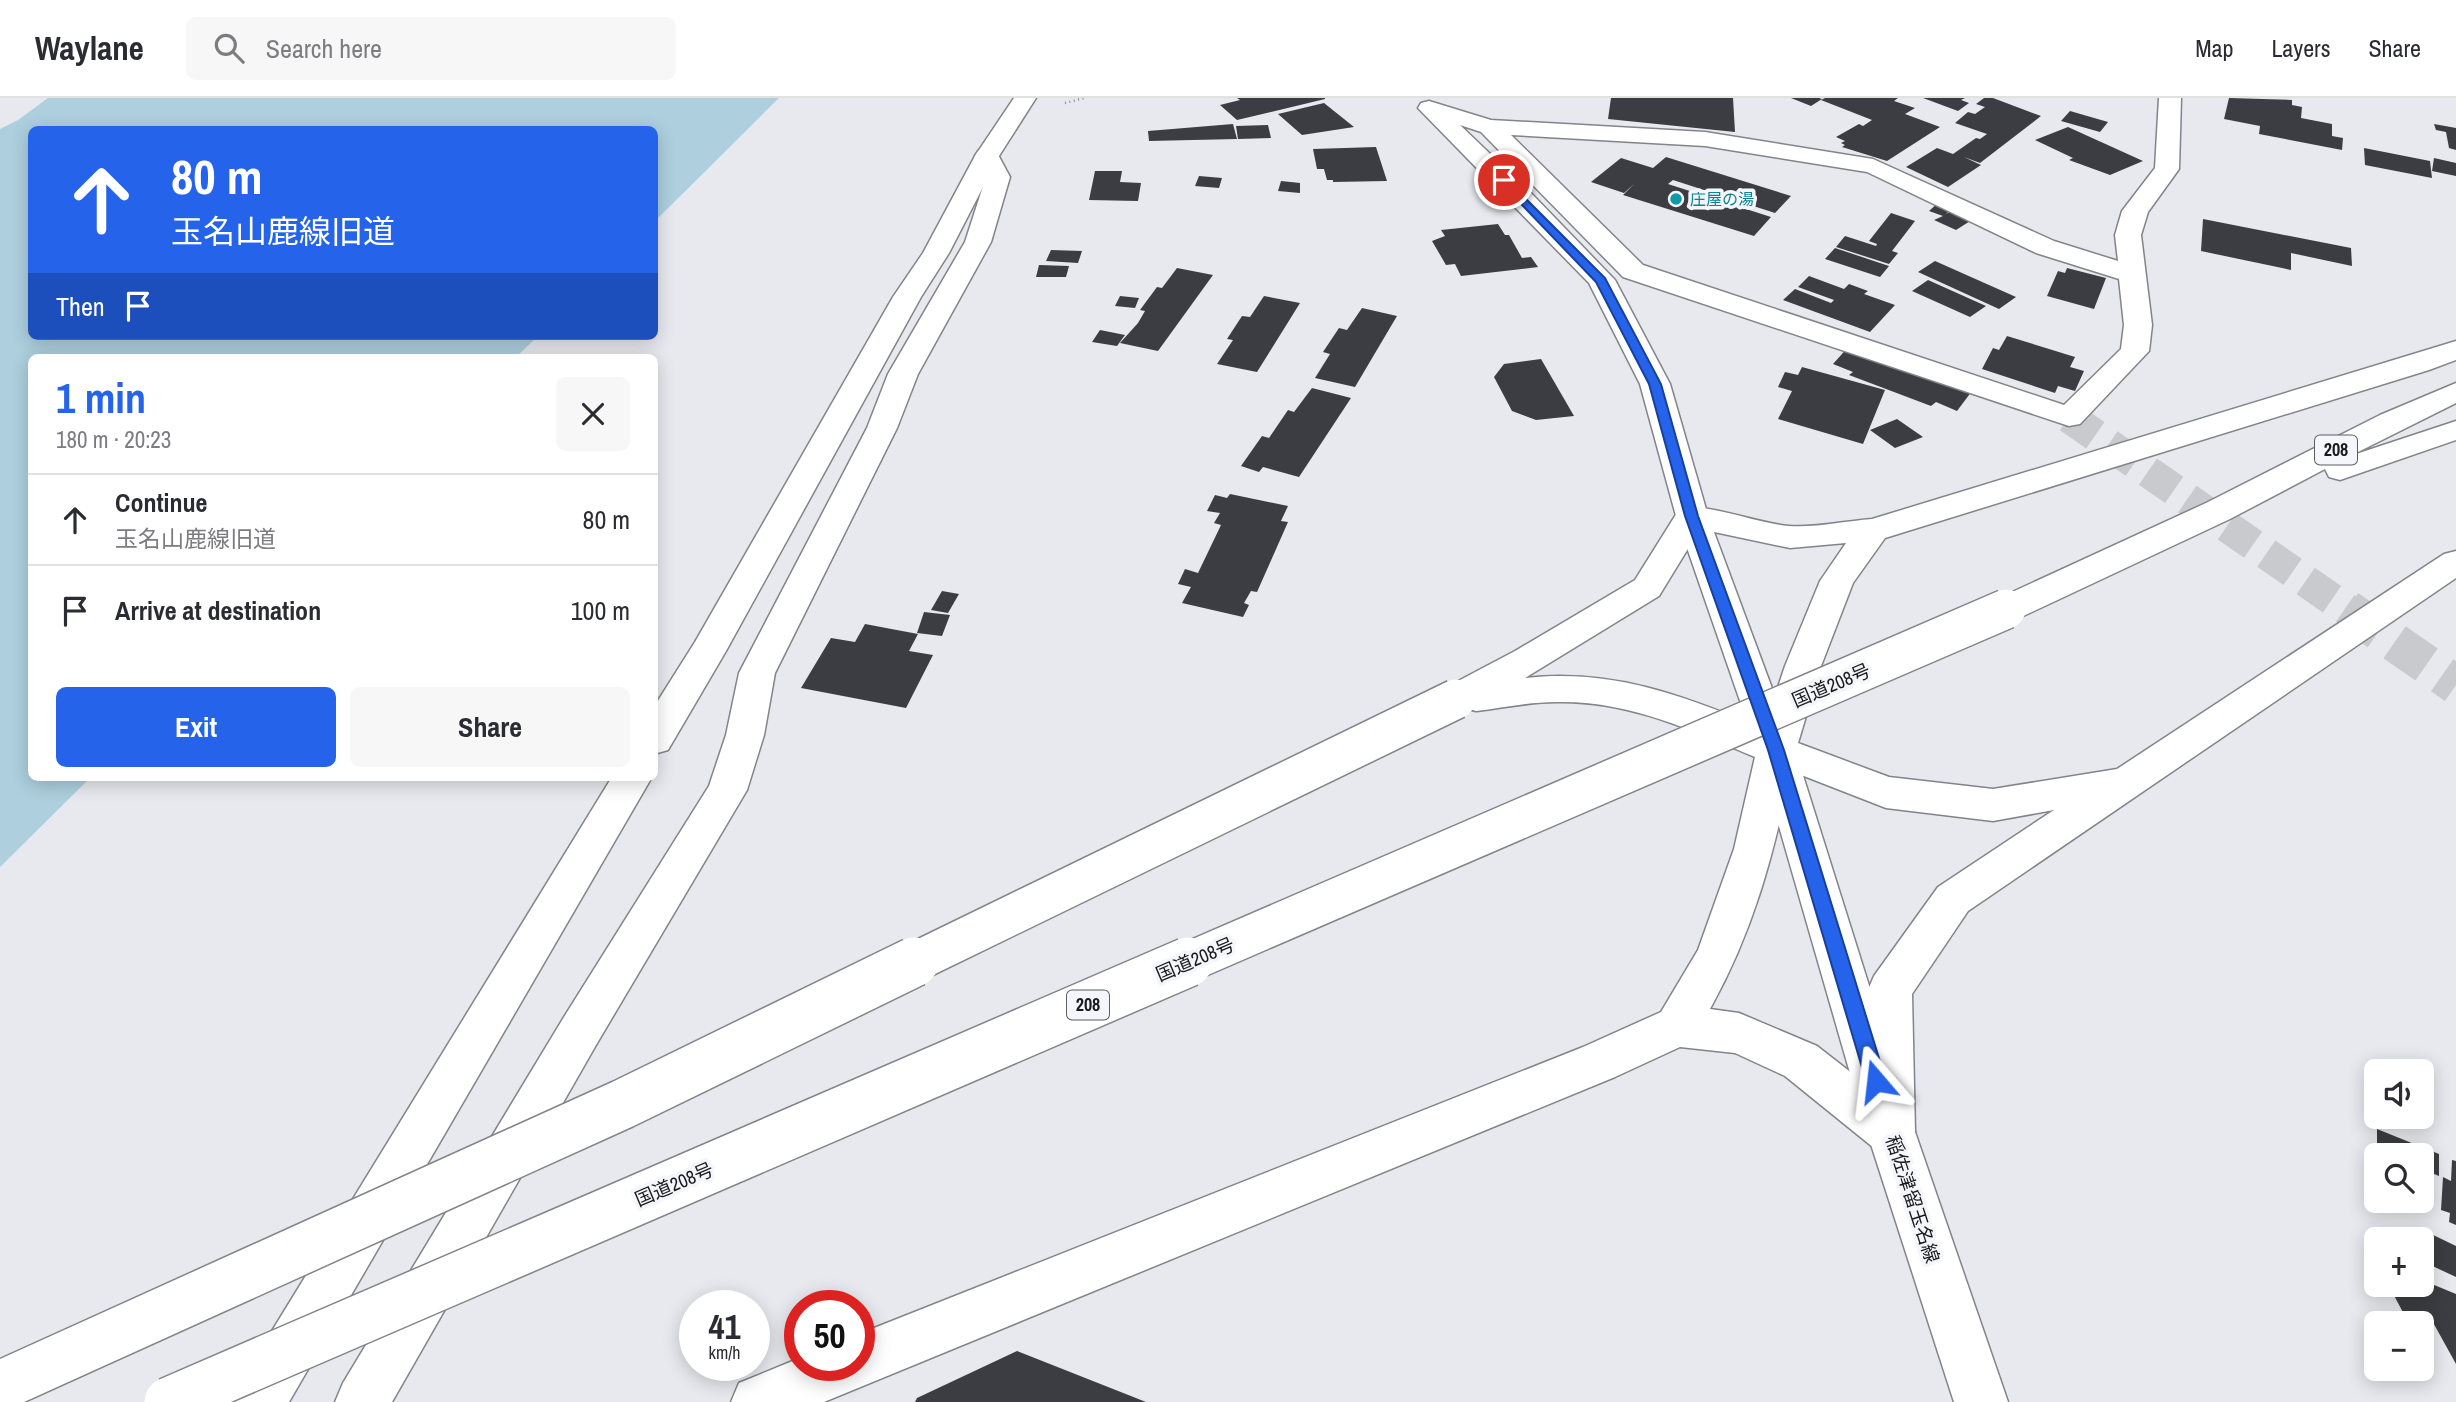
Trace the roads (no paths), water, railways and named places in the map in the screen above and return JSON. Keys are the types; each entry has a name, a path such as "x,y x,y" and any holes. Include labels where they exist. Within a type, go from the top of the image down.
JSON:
{"main road":[{"path":"658,733 708,650 906,296 936,253 987,156 1025,98"},
{"path":"1489,127 1633,271 2069,417 2135,351 2138,326 2130,274 2128,235 2135,211 2167,169 2171,98"},
{"path":"1423,103 1489,127 1705,139 1873,166 2045,247 2130,274"},
{"name":"稲佐津留玉名線","path":"1423,103 1522,198 1601,281 1655,384 1692,516 1776,750 1891,1132 1981,1402"},
{"path":"362,1402 580,1031 727,790 745,735 757,673 882,428 903,374 978,242 998,177 987,156"},
{"path":"0,1386 623,1104 1456,699 1528,660 1647,587 1692,516 1732,527 1790,537 1873,530 2418,364 2456,349"},
{"name":"国道208号","path":"169,1402 2007,609 2218,511 2391,422 2456,393"},
{"name":"国道208号","path":"2218,511 2456,430"},
{"path":"1677,1026 1717,956 1754,849 1776,750 1803,666 1837,581 1873,530"},
{"path":"1891,1132 1890,990 1953,899 2133,781 2456,562"},
{"path":"1456,699 1556,688 1614,694 1677,708 1886,792 1993,805 2133,781"},
{"path":"259,1402 630,781"},
{"path":"875,1355 1599,1062 1677,1026 1739,1033 1801,1061 1891,1132"},
{"path":"758,1402 810,1381"}],"water":[{"path":"48,98 779,98 658,218 658,126 28,126 28,340 534,340 519,354 28,354 28,781 87,781 0,867 0,129 18,120"}],"tunnel":[{"path":"2069,417 2349,611"},
{"path":"2347,609 2456,685"}],"place":[{"name":"庄屋の湯","path":"1676,199"}]}
